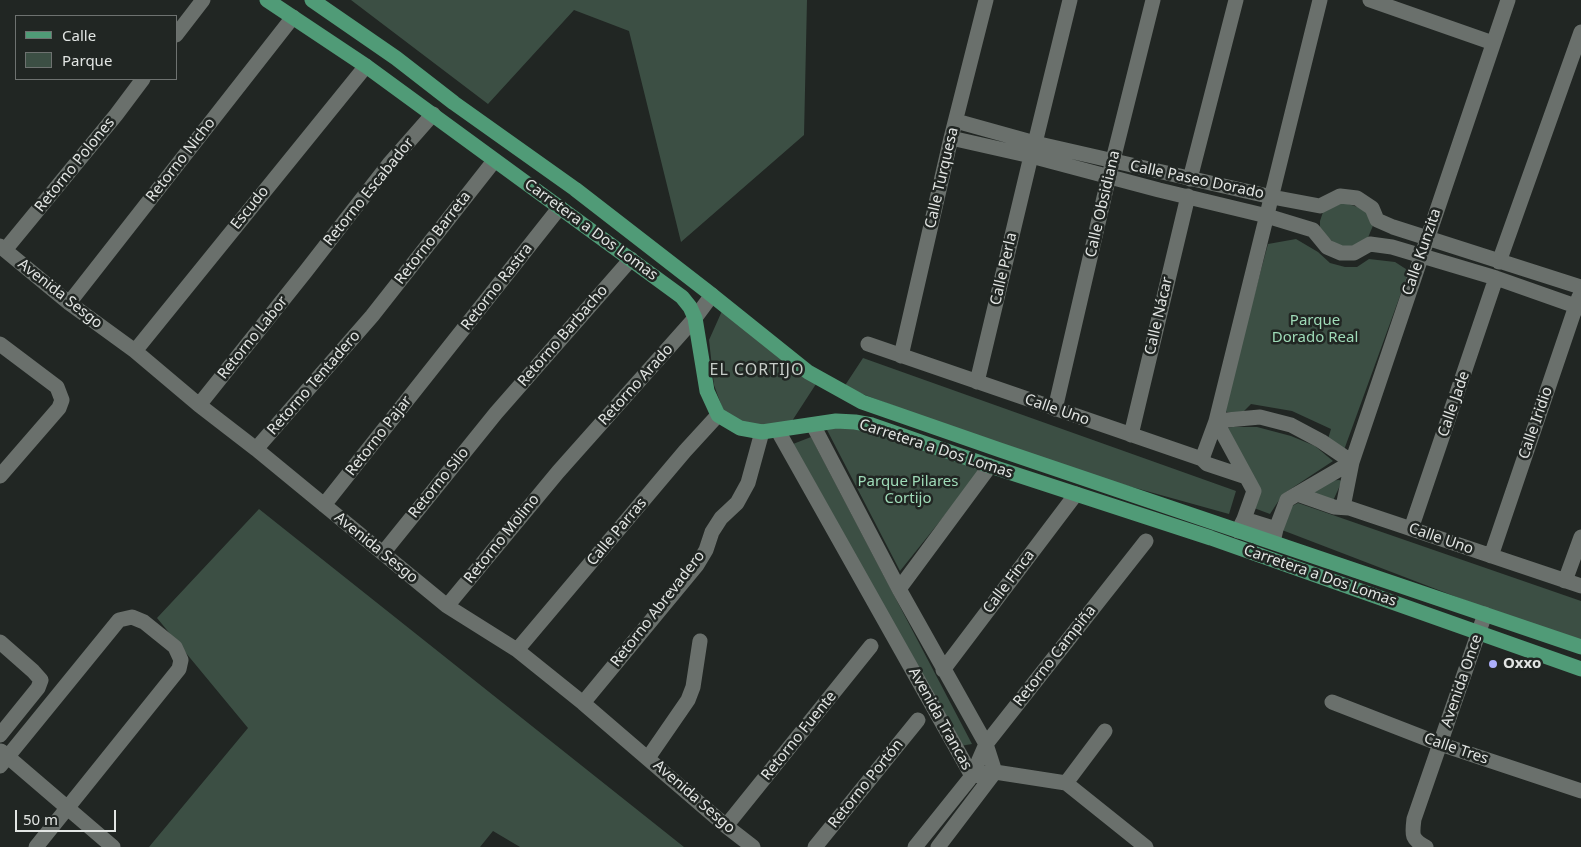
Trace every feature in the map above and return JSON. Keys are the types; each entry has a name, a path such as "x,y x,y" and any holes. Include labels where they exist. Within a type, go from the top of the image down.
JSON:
{"main road":[{"name":"Carretera a Dos Lomas","path":"267,0 366,66 682,297 695,318 707,391 718,415 740,428 762,432 778,431 836,421 872,425 990,466 1169,524 1581,669"},
{"name":"Carretera a Dos Lomas","path":"318,2 396,58 454,103 575,189 808,372 862,402 1174,509 1241,525 1274,536 1485,614 1581,647"},
{"path":"1169,524 1174,509"}],"street":[{"path":"178,32 202,0"},
{"name":"Calle Turquesa","path":"902,356 951,138 986,0"},
{"name":"Calle Perla","path":"977,382 1070,0"},
{"name":"Calle Obsidiana","path":"1055,409 1153,0"},
{"path":"1190,179 1236,0"},
{"path":"1202,459 1216,421 1320,0"},
{"path":"1370,0 1493,43"},
{"name":"Calle Kunzita","path":"1343,507 1352,462 1508,0"},
{"name":"Retorno Nicho","path":"69,303 293,18"},
{"path":"1500,262 1581,32"},
{"name":"Escudo","path":"135,351 366,66"},
{"name":"Retorno Polones","path":"2,248 110,122 142,80"},
{"name":"Retorno Escabador","path":"306,271 389,164 433,114"},
{"name":"Calle Paseo Dorado","path":"956,121 1033,149 1111,169 1188,196 1313,230"},
{"name":"Calle Paseo Dorado","path":"951,138 1033,149"},
{"name":"Retorno Barreta","path":"372,316 494,161"},
{"name":"Calle Paseo Dorado","path":"1111,169 1190,179 1320,206"},
{"name":"Calle Nácar","path":"1131,435 1188,196"},
{"path":"1378,220 1370,244 1354,254 1341,254 1327,247 1313,230 1320,206 1340,196 1356,198 1372,208 1378,220 1426,239 1581,287"},
{"name":"Retorno Rastra","path":"433,367 560,207"},
{"path":"1370,244 1392,247 1496,278 1578,307"},
{"name":"Avenida Sesgo","path":"2,248 69,303 135,351 448,606 517,650 583,702 726,826 753,847"},
{"name":"Retorno Barbacho","path":"496,412 631,259"},
{"name":"Retorno Labor","path":"200,405 306,271"},
{"name":"Calle Jade","path":"1412,529 1496,278"},
{"name":"Calle Iridio","path":"1490,556 1578,307 1581,291"},
{"name":"Retorno Arado","path":"558,472 695,318 712,295"},
{"name":"Retorno Tentadero","path":"256,449 372,316"},
{"name":"Calle Uno","path":"868,344 1202,459 1207,464 1246,476"},
{"path":"0,346 57,387 62,400 59,408 0,476"},
{"name":"Retorno Pajar","path":"324,505 433,367"},
{"name":"Retorno Silo","path":"383,553 496,412"},
{"name":"Calle Parras","path":"517,650 718,415"},
{"path":"1216,421 1260,417 1291,425 1321,441 1352,462 1287,500 1274,536"},
{"path":"1216,421 1254,491 1241,525"},
{"name":"Avenida Trancas","path":"778,431 972,776 995,772 986,744 899,589 813,425"},
{"name":"Retorno Abrevadero","path":"583,702 697,565 706,550 712,532 721,518 737,503 748,483 762,432"},
{"path":"899,589 990,466"},
{"name":"Retorno Molino","path":"448,606 558,472"},
{"name":"Calle Finca","path":"943,670 1076,494"},
{"name":"Calle Uno","path":"1297,494 1334,507 1343,507 1412,529 1581,586"},
{"path":"1565,581 1581,538"},
{"name":"Retorno Campiña","path":"916,847 972,776 986,744 1146,541"},
{"name":"Avenida Once","path":"1426,847 1417,842 1412,834 1414,819 1485,614"},
{"path":"36,847 68,808 179,669 181,660 175,647 144,622 132,617 119,620 3,758 68,808 113,847"},
{"path":"648,758 688,700 693,687 700,641"},
{"path":"0,642 34,671 41,680 38,688 0,735"},
{"name":"Retorno Fuente","path":"726,826 871,646"},
{"name":"Calle Tres","path":"1332,702 1440,744 1581,791"},
{"name":"Retorno Portón","path":"815,847 918,720"},
{"path":"1066,782 1105,732"},
{"path":"938,847 995,772 1066,782 1146,847"}],"green space":[{"path":"351,0 807,0 804,135 681,242 629,31 574,10 488,104"},
{"path":"1345,203 1364,209 1375,221 1364,247 1338,246 1320,231 1320,221 1325,206"},
{"name":"Parque Dorado Real","path":"1296,239 1318,252 1330,263 1345,267 1357,267 1369,259 1395,262 1409,271 1344,450 1327,442 1331,429 1292,411 1251,404 1240,415 1223,411 1268,244"},
{"path":"722,311 816,384 792,421 756,431 725,415 714,385 709,340"},
{"path":"863,358 1236,491 1229,514 1042,462 844,387"},
{"path":"1257,427 1291,436 1315,446 1333,461 1283,494 1270,514 1254,508 1227,428"},
{"name":"Parque Pilares Cortijo","path":"826,428 864,428 981,470 900,571"},
{"path":"811,437 972,744 960,746 793,444"},
{"path":"1342,481 1332,503 1310,498 1322,484"},
{"path":"1298,503 1581,601 1581,641 1514,619 1282,530 1290,507"},
{"path":"259,509 684,847 520,847 493,831 480,847 149,847 248,728 157,618"}],"place":[{"name":"Oxxo","path":"1493,664"}],"district":[{"name":"EL CORTIJO","path":"757,370"}]}
